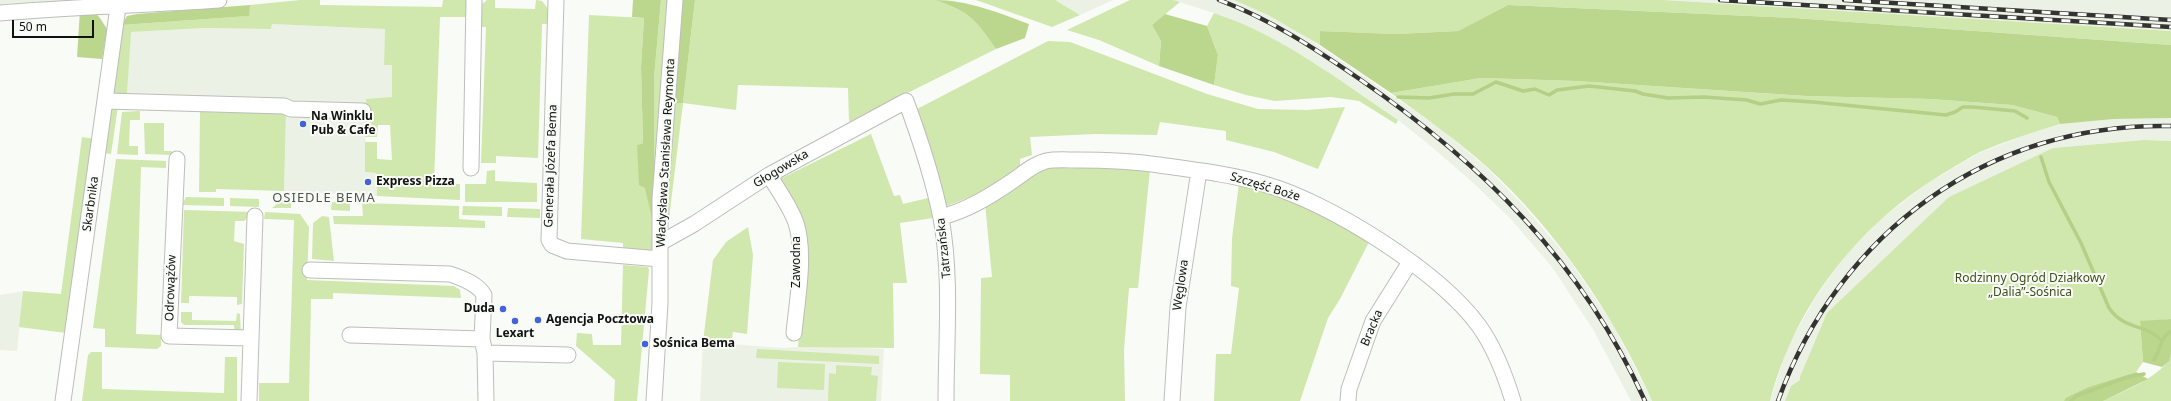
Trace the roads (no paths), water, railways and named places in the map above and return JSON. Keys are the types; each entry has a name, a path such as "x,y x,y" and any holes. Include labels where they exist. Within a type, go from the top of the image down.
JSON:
{"street":[{"path":"0,13 74,7 118,7 219,0"},
{"path":"471,168 474,0"},
{"name":"Generała Józefa Bema","path":"556,0 548,240 552,246 567,251 660,259"},
{"name":"Władysława Stanisława Reymonta","path":"654,401 660,259 660,199 675,0"},
{"name":"Skarbnika","path":"63,401 118,7"},
{"path":"106,101 268,105 284,106 291,109 364,111"},
{"name":"Głogowska","path":"660,243 694,224 769,175 906,101"},
{"name":"Tatrzańska","path":"906,101 926,158 941,217 948,286 946,401"},
{"name":"Odrowążów","path":"176,159 169,336 251,338"},
{"name":"Szczęść Boże","path":"941,217 958,212 974,204 1038,164 1046,161 1119,161 1199,171 1264,184 1306,199 1360,229 1410,262 1460,304 1488,339 1506,379 1513,401"},
{"name":"Węglowa","path":"1172,401 1178,307 1199,171"},
{"name":"Zawodna","path":"769,175 790,212 798,235 799,281 794,333"},
{"path":"249,401 255,216"},
{"name":"Bracka","path":"1348,401 1350,389 1373,321 1410,262"},
{"path":"310,270 450,274 460,277 478,288 484,295 486,401"},
{"path":"350,335 484,346 568,355"}],"waterway":[{"path":"1398,97 1429,98 1454,94 1473,94 1496,82 1523,91 1535,89 1549,95 1557,90 1589,86 1635,91 1643,94 1668,98 1704,97 1747,100 1760,104 1781,100 1946,115 1963,107 1973,107 2015,111 2027,118"},
{"path":"2041,157 2049,182 2081,243 2109,308 2122,320 2149,331 2162,341"},
{"path":"2154,360 2165,337 2171,331"},
{"path":"2071,401 2076,396 2128,377 2144,374"}],"railway":[{"path":"1219,0 1274,25 1308,45 1358,78 1446,145 1487,181 1524,219 1559,260 1591,304 1620,351 1645,401"},
{"path":"1720,0 2171,27"},
{"path":"1844,0 2171,20"},
{"path":"1778,401 1805,340 1840,286 1881,239 1929,199 1983,167 2041,144 2104,130 2171,126"}],"place":[{"name":"Na Winklu Pub & Cafe","path":"303,124"},
{"name":"Express Pizza","path":"368,182"},
{"name":"Duda","path":"503,309"},
{"name":"Agencja Pocztowa","path":"538,320"},
{"name":"Lexart","path":"515,321"},
{"name":"Sośnica Bema","path":"645,344"}],"district":[{"name":"OSIEDLE BEMA","path":"324,198"}],"park label":[{"name":"Rodzinny Ogród Działkowy „Dalia”-Sośnica","path":"2030,286"}]}
